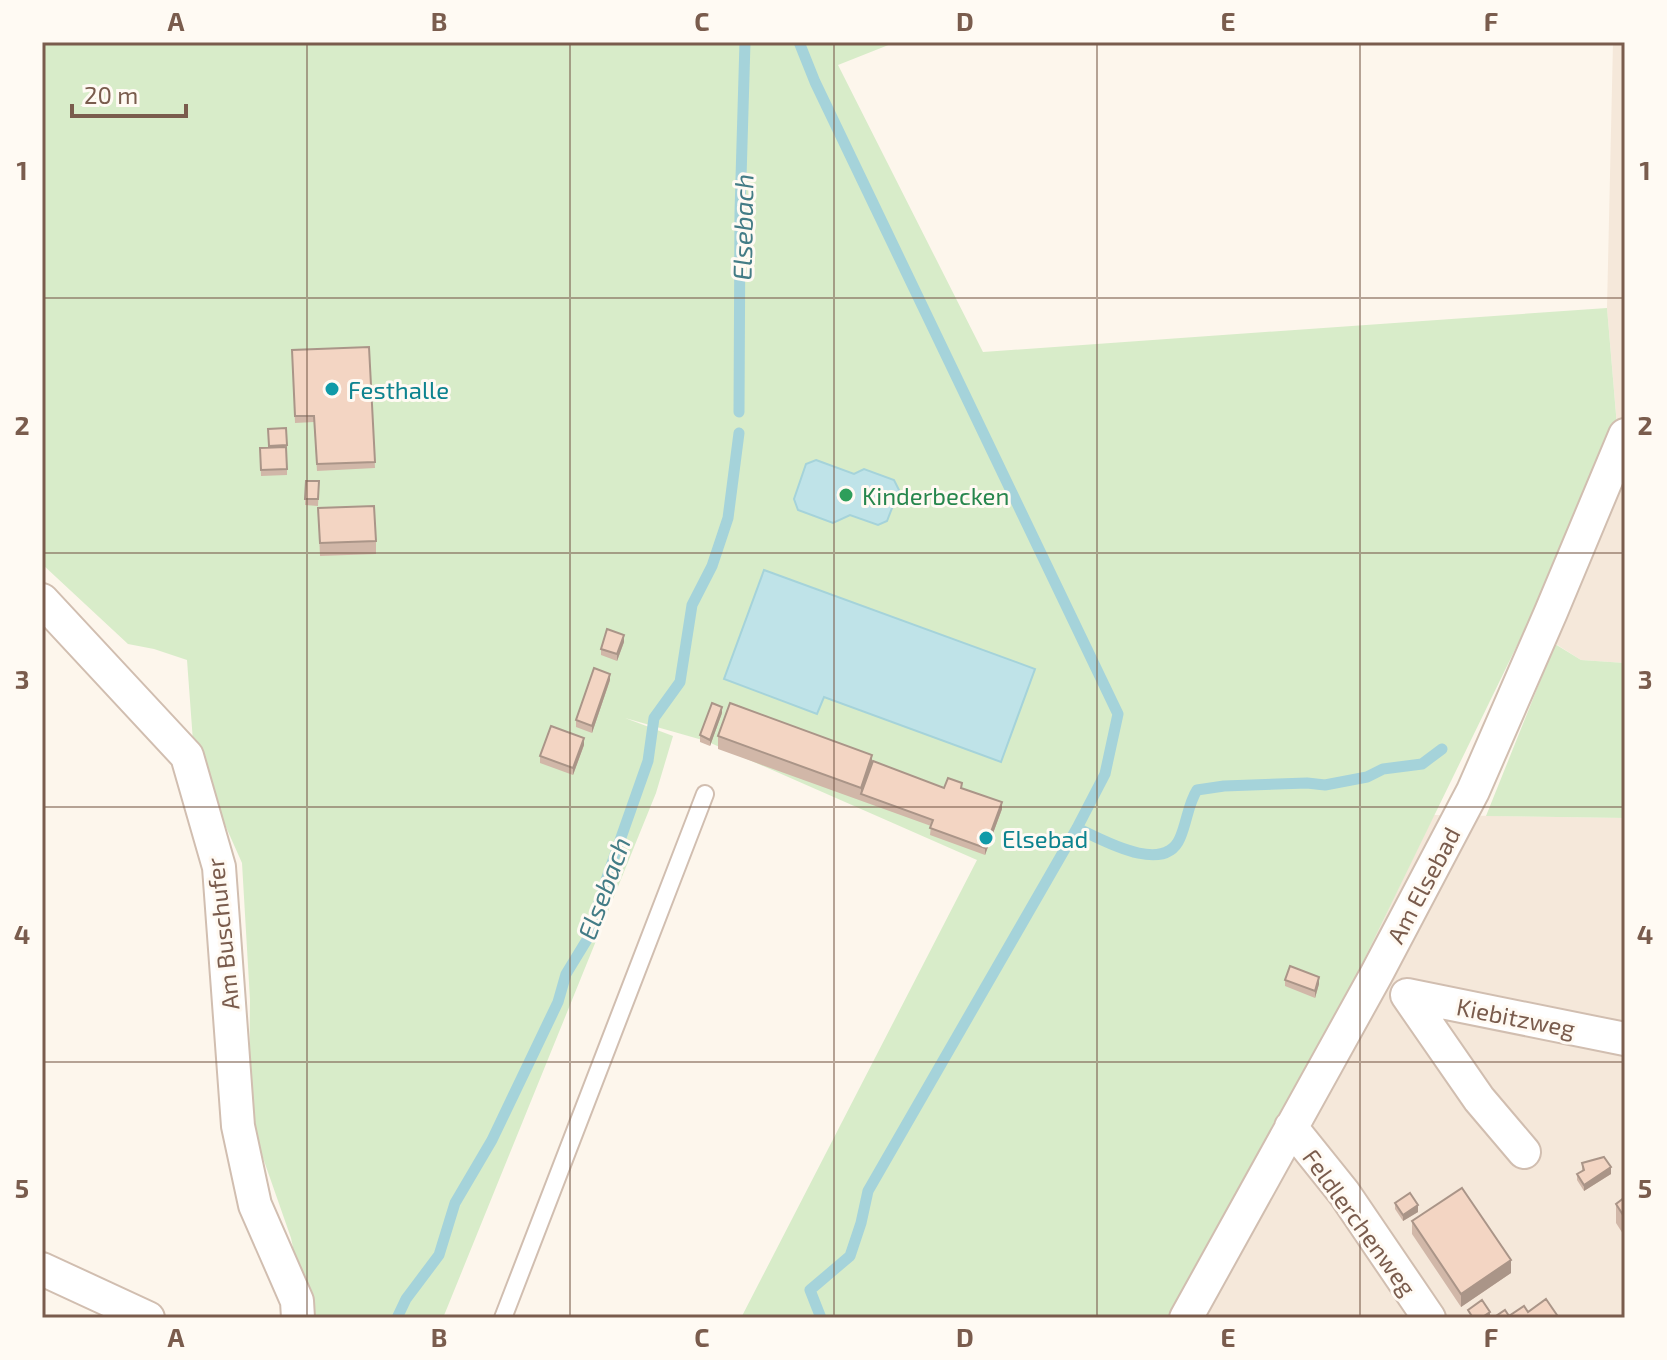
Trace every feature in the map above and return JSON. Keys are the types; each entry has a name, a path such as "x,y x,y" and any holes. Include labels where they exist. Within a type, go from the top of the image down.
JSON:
{"street":[{"name":"Am Elsebad","path":"1186,1318 1376,975 1473,791 1612,502 1625,435"},
{"name":"Am Buschufer","path":"42,600 187,756 219,867 238,1126 255,1205 297,1301 298,1318"},
{"name":"Kiebitzweg","path":"1376,975 1407,995 1625,1039"},
{"name":"Kiebitzweg","path":"1407,995 1479,1099 1524,1152"},
{"name":"Feldlerchenweg","path":"1291,1127 1344,1193 1429,1318"},
{"path":"42,1269 148,1318"}],"lane":[{"path":"503,1318 705,794"}],"shaded area":[{"path":"1613,42 1625,42 1625,663 1581,660 1526,625 1618,437 1607,308"},
{"path":"1434,815 1625,818 1625,1318 1177,1318 1287,1118"}],"green space":[{"path":"42,42 896,42 838,65 983,352 1607,308 1618,438 1287,1118 1177,1318 741,1318 977,860 706,741 625,718 673,736 656,793 443,1318 308,1318 291,1238 249,1118 250,1000 242,863 194,755 187,660 128,644 42,564"},
{"path":"1555,644 1581,660 1625,663 1625,818 1486,816"}],"water":[{"name":"Kinderbecken","path":"816,460 854,474 864,469 894,480 899,490 887,521 878,525 850,515 833,523 798,510 794,499 806,464"},
{"path":"764,570 1035,669 1001,762 824,697 817,714 724,679"}],"building":[{"name":"Festhalle","path":"369,347 375,462 317,464 314,416 295,416 292,350"},
{"path":"286,428 287,445 269,446 268,429"},
{"path":"286,447 287,469 261,470 260,448"},
{"path":"306,481 319,481 318,499 305,499"},
{"path":"374,506 376,541 320,543 318,508"},
{"path":"607,629 624,635 617,654 601,649"},
{"path":"594,668 610,674 592,726 576,720"},
{"path":"712,703 722,707 710,740 700,735"},
{"path":"730,703 872,755 861,788 718,736"},
{"path":"551,726 584,738 573,768 540,756"},
{"path":"873,761 944,788 948,778 962,783 961,788 1002,802 985,848 930,828 933,820 861,794"},
{"path":"1290,966 1319,977 1315,991 1285,980"},
{"path":"1604,1157 1611,1167 1584,1185 1577,1174 1584,1170 1582,1163"},
{"path":"1462,1188 1511,1260 1461,1294 1412,1221"},
{"path":"1410,1193 1418,1205 1403,1215 1395,1203"},
{"path":"1625,1197 1625,1218 1616,1204"},
{"path":"1546,1299 1559,1318 1506,1318 1524,1306 1528,1312"},
{"path":"1482,1300 1490,1312 1481,1318 1473,1318 1468,1310"},
{"path":"1505,1310 1509,1316 1506,1318 1493,1318"}],"waterway":[{"name":"Elsebach","path":"739,412 745,42"},
{"path":"799,42 815,82 1118,714 1105,774 868,1191 850,1256 810,1290 821,1318"},
{"name":"Elsebach","path":"397,1318 406,1299 439,1255 455,1203 492,1140 558,1002 566,974 588,938 648,761 654,718 680,682 692,605 712,566 728,518 739,433"},
{"path":"1077,828 1132,851 1161,854 1172,849 1180,838 1197,790 1224,786 1325,785 1367,777 1383,769 1422,764 1442,749"}],"place":[{"name":"Festhalle","path":"332,389"},
{"name":"Kinderbecken","path":"846,495"},
{"name":"Elsebad","path":"986,838"}]}
